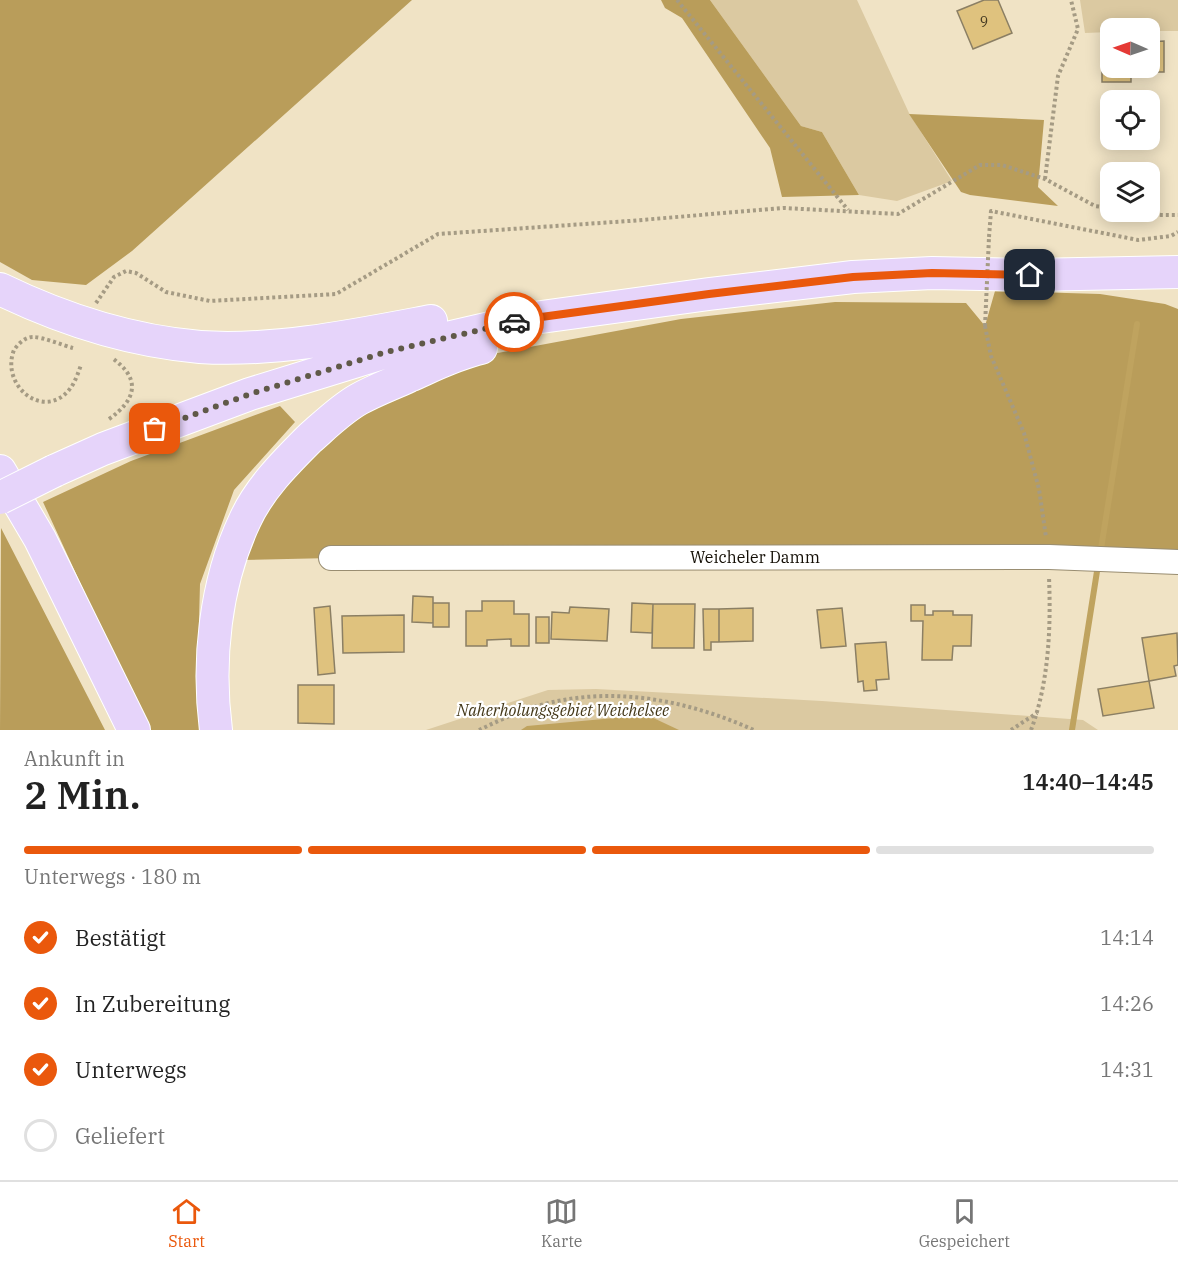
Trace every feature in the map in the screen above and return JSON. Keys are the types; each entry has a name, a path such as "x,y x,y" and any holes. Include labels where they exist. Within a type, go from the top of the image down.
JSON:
{"main road":[{"path":"0,498 103,449 250,394 386,352 534,318 853,277 932,273 1030,275 1178,272"},
{"path":"1030,275 1178,292"},
{"path":"0,289 78,323 141,339 201,347 261,346 339,338 505,307 709,294"},
{"path":"216,730 213,678 215,634 231,553 245,519 267,483 328,422 358,399 461,353 709,294"},
{"path":"0,471 40,539 131,725"}],"street":[{"name":"Weicheler Damm","path":"332,558 1049,557 1178,562"}],"path":[{"path":"1045,178 1058,76 1078,29 1071,0"},
{"path":"680,1 848,210"},
{"path":"95,304 114,277 126,271 136,273 166,292 210,301 336,294 438,234 784,208 898,214 980,165 1002,165 1045,178 1100,207"},
{"path":"1031,730 1038,712 1045,671 1050,614 1049,557 1039,489 1024,433 991,356 985,326 991,212 1138,240 1171,236 1178,232"},
{"path":"1160,215 1178,215"},
{"path":"78,349 32,337 23,340 12,355 10,374 18,391 26,397 45,402 63,396 70,389 81,365"},
{"path":"101,355 113,358 132,380 132,394 126,405 102,424"},
{"path":"479,730 526,710 564,700 603,695 638,696 674,703 737,722 754,730"},
{"path":"1011,730 1038,712"}],"green space":[{"path":"710,0 857,0 909,113 952,181 897,201 859,195 822,132 801,126"},
{"path":"1080,0 1178,0 1178,31 1160,31 1160,18 1100,18 1100,32 1085,33"},
{"name":"Naherholungsgebiet Weichelsee","path":"596,689 822,701 1083,720 1098,730 426,730 548,690"}],"shaded area":[{"path":"0,0 412,0 132,251 86,285 32,280 0,262"},
{"path":"661,0 710,0 801,126 822,132 859,195 782,197 770,148 682,18 665,8"},
{"path":"909,114 1044,120 1038,187 1058,206 961,192"},
{"path":"995,291 1100,294 1165,304 1178,309 1178,562 331,558 241,560 257,516 329,440 408,383 481,356 681,319 835,302 966,303 985,326"},
{"path":"280,406 295,422 234,490 200,584 197,696 201,730 148,730 43,502 131,461"},
{"path":"1,528 105,730 0,730"},
{"path":"647,715 679,730 521,730 527,726"}],"building":[{"path":"984,0 998,0 1012,33 973,49 957,11"},
{"path":"1160,41 1164,41 1164,72 1160,72"},
{"path":"1102,78 1131,78 1131,82 1102,82"},
{"path":"413,596 433,597 433,623 412,622"},
{"path":"482,601 514,601 514,614 529,614 529,646 511,646 511,639 487,640 487,646 466,646 466,611 482,611"},
{"path":"433,603 449,603 449,627 433,627"},
{"path":"632,603 653,604 652,633 631,632"},
{"path":"653,604 695,604 694,648 652,648"},
{"path":"911,605 925,605 925,615 933,615 933,611 953,611 953,615 972,615 971,646 953,646 952,660 922,660 923,621 911,621"},
{"path":"330,606 335,673 318,675 314,608"},
{"path":"570,607 609,609 607,641 551,639 552,612 569,613"},
{"path":"753,608 753,641 719,642 719,609"},
{"path":"842,608 846,646 821,648 817,610"},
{"path":"703,609 719,609 719,642 711,642 711,650 704,650"},
{"path":"404,615 404,652 343,653 342,616"},
{"path":"536,617 549,617 549,643 536,643"},
{"path":"1177,633 1178,665 1174,666 1176,676 1149,681 1142,638"},
{"path":"886,642 889,679 876,680 877,690 864,691 863,681 858,682 855,644"},
{"path":"1149,681 1154,708 1103,716 1098,689"},
{"path":"298,685 334,685 334,724 298,723"}],"waterway":[{"path":"1100,555 1137,324"},
{"path":"1072,730 1098,565"}],"way so far":[{"path":"155,429 250,394 386,352 514,322"}],"route":[{"path":"514,322 709,294 853,277 932,273 1030,275"}]}
